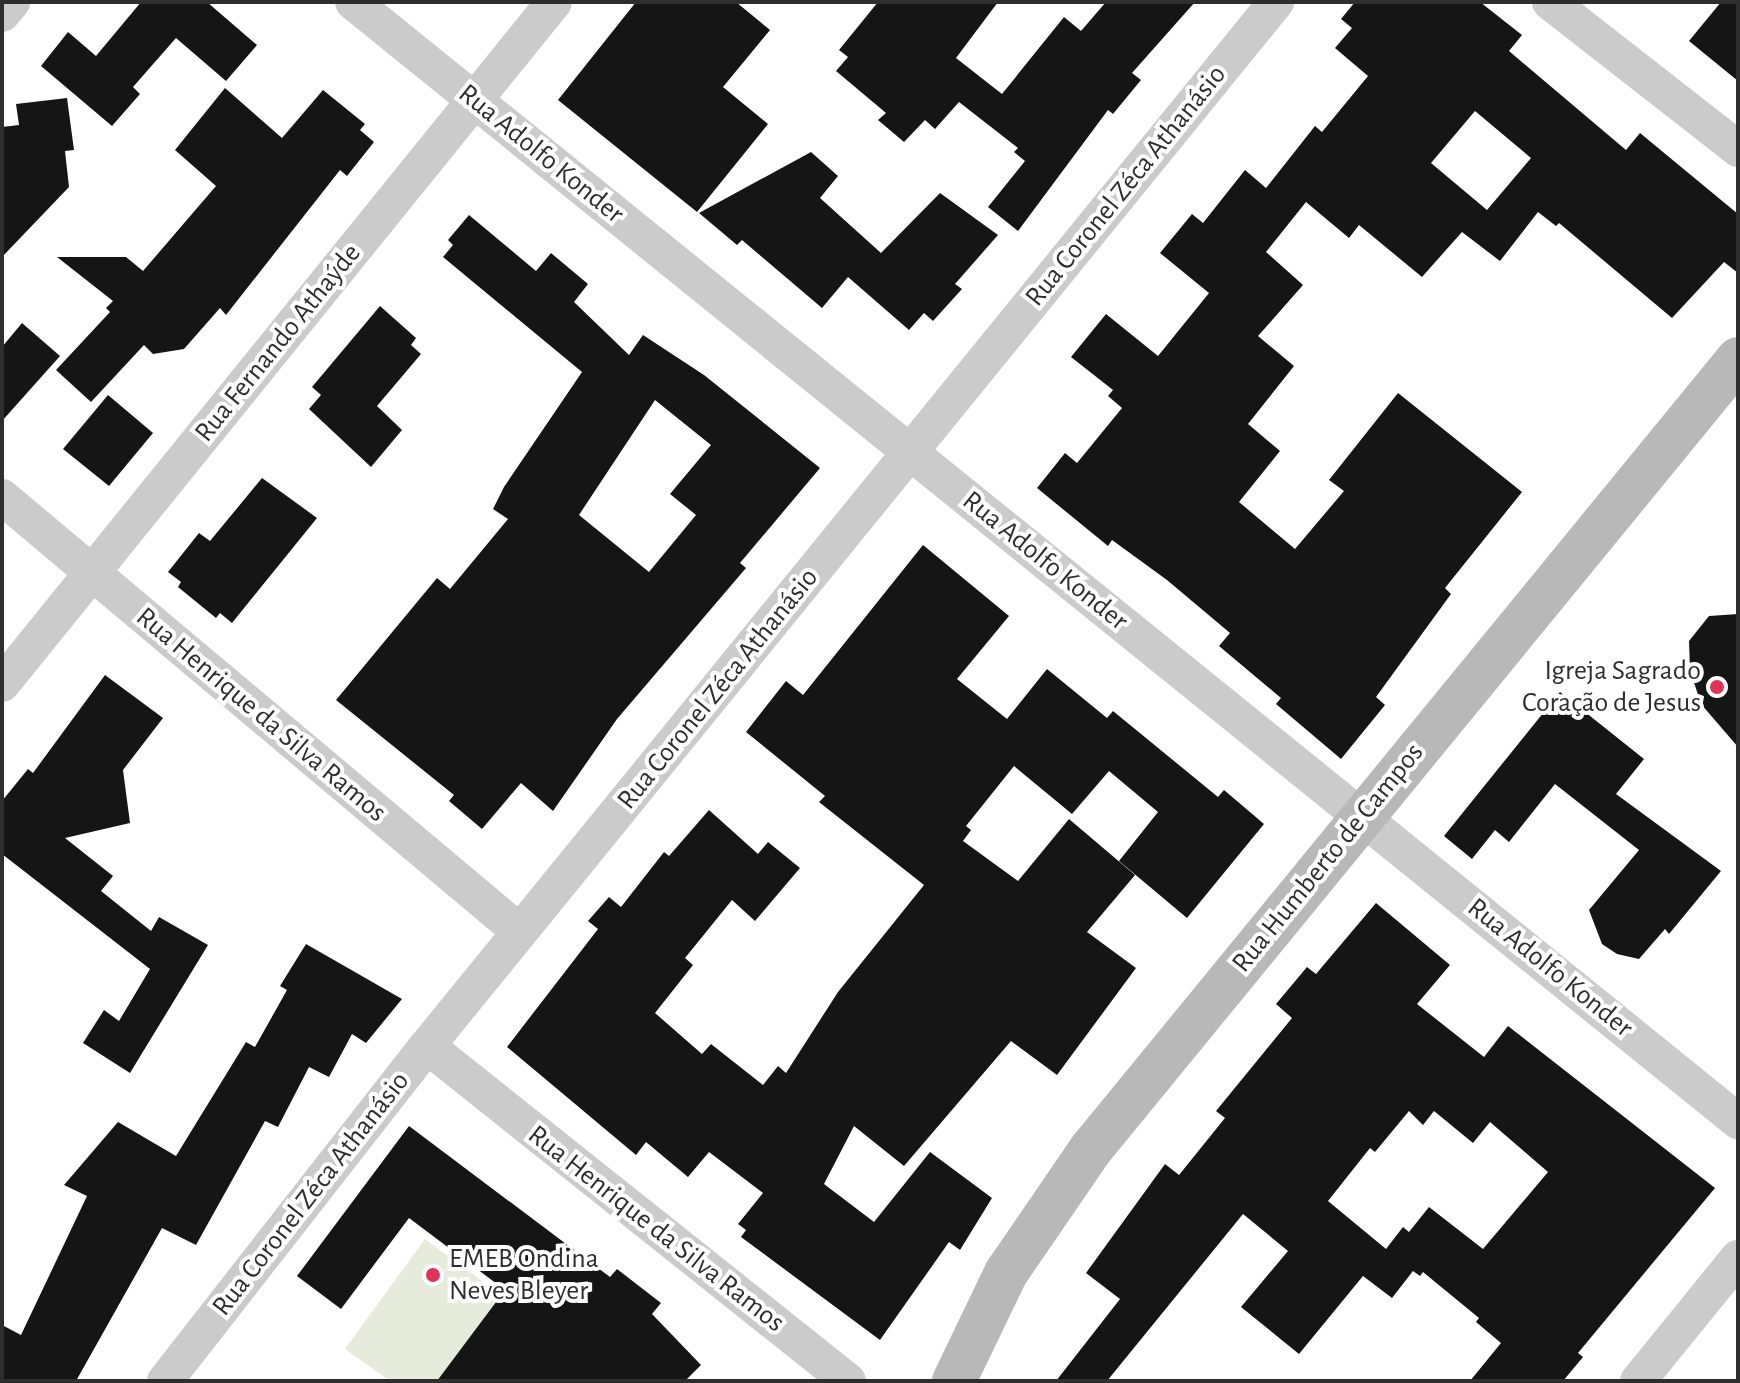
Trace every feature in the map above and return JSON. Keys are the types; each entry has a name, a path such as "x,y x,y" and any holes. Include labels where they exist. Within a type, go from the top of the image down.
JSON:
{"main road":[{"name":"Rua Humberto de Campos","path":"954,1381 1006,1273 1044,1212 1362,817 1738,359"}],"street":[{"path":"2,14 12,2"},
{"name":"Rua Adolfo Konder","path":"353,2 1738,1121"},
{"name":"Rua Fernando Athaýde","path":"2,684 554,2"},
{"name":"Rua Coronel Zéca Athanásio","path":"165,1381 427,1046 1276,2"},
{"path":"1550,2 1738,149"},
{"name":"Rua Henrique da Silva Ramos","path":"2,497 520,932"},
{"name":"Rua Henrique da Silva Ramos","path":"427,1046 848,1381"},
{"path":"1638,1381 1738,1258"}],"shaded area":[{"path":"425,1239 501,1295 439,1381 390,1381 345,1349"}],"building":[{"path":"141,2 207,2 257,45 226,81 176,38 133,87 140,94 112,126 41,66 68,32 96,56"},
{"path":"636,2 736,2 770,30 723,87 768,124 697,212 558,100"},
{"path":"878,2 998,2 956,58 1002,94 1064,17 1081,31 1106,2 1195,2 1132,73 1141,80 1113,114 1108,110 1018,231 988,207 1025,161 1014,152 1018,148 959,102 935,129 925,120 904,142 878,120 886,113 836,71 848,57 839,50"},
{"path":"1355,2 1480,2 1522,35 1509,51 1626,150 1640,133 1738,214 1738,273 1724,262 1672,318 1559,223 1556,226 1538,212 1500,261 1462,232 1422,277 1359,225 1349,238 1306,202 1266,252 1303,285 1258,336 1294,366 1248,424 1280,451 1239,502 1295,549 1344,491 1329,480 1398,393 1522,492 1445,588 1451,594 1376,697 1385,705 1341,759 1276,704 1281,698 1219,646 1230,633 1167,580 1112,540 1108,546 1037,488 1065,453 1077,463 1122,408 1108,396 1113,390 1071,357 1106,314 1158,356 1209,293 1160,253 1192,214 1203,223 1245,170 1266,188 1315,126 1322,132 1368,76 1335,48 1352,28 1341,19","holes":["1475,111 1531,158 1487,210 1431,163"]},
{"path":"1721,2 1738,2 1738,81 1689,41"},
{"path":"225,88 282,138 323,90 365,124 360,130 374,142 347,176 340,170 226,315 220,308 184,349 153,354 144,345 91,402 56,370 110,312 106,308 113,301 57,257 126,257 143,271 216,186 175,150"},
{"path":"67,98 74,150 65,151 69,187 2,257 2,127 19,125 16,104"},
{"path":"811,152 838,176 820,198 881,253 940,193 998,235 955,284 962,289 933,321 924,313 909,330 848,277 822,308 742,240 737,245 699,213"},
{"path":"469,215 536,271 551,253 588,284 574,302 629,355 643,335 704,375 820,468 740,563 746,568 617,719 553,811 521,783 482,829 449,801 454,795 336,700 437,578 450,589 508,519 493,509 504,487 582,372 443,257 453,245 448,240","holes":["655,400 711,445 670,494 696,515 649,572 579,515"]},
{"path":"380,306 416,338 411,345 421,354 377,406 402,430 371,467 309,409 321,395 312,387"},
{"path":"22,323 60,356 2,421 2,347"},
{"path":"108,395 153,433 109,486 63,449"},
{"path":"262,478 317,518 232,623 220,613 216,618 178,587 181,582 168,572 199,533 210,541"},
{"path":"923,545 1009,616 957,679 1007,719 1047,669 1107,718 1113,711 1218,797 1224,790 1264,824 1187,918 1119,861 1158,812 1109,771 1072,814 1014,766 966,826 971,830 963,841 1018,881 1069,819 1135,875 1087,932 1136,968 1057,1075 1011,1041 904,1166 854,1126 824,1184 874,1222 930,1152 992,1198 960,1250 949,1242 880,1340 741,1237 746,1230 738,1224 763,1193 709,1152 688,1177 646,1142 636,1155 507,1047 598,929 588,921 609,897 621,907 664,852 669,856 709,810 758,854 768,842 800,868 755,921 732,900 685,958 693,965 655,1013 702,1054 711,1044 763,1085 778,1066 786,1073 838,992 924,885 819,802 825,796 746,732 786,681 803,695"},
{"name":"Igreja Sagrado Coração de Jesus","path":"1738,614 1738,747 1701,704 1690,670 1689,641 1709,616"},
{"path":"105,675 163,718 123,770 130,823 65,838 113,876 101,891 151,931 159,917 208,945 130,1073 83,1043 104,1010 119,1021 150,969 2,854 2,801 28,769 33,773"},
{"path":"1560,692 1644,759 1616,794 1721,871 1669,934 1665,929 1639,959 1617,954 1602,944 1589,910 1639,850 1555,784 1509,842 1495,830 1472,859 1444,836"},
{"path":"1376,903 1450,965 1417,1004 1484,1057 1508,1026 1715,1188 1578,1353 1583,1357 1563,1381 1470,1381 1501,1343 1476,1322 1479,1318 1423,1272 1420,1276 1413,1271 1392,1298 1363,1276 1299,1354 1241,1307 1288,1251 1243,1214 1107,1381 1056,1381 1120,1299 1086,1273 1165,1164 1179,1175 1225,1118 1216,1111 1292,1018 1276,1004 1307,967 1316,974","holes":["1409,1111 1423,1125 1434,1111 1473,1143 1490,1122 1548,1172 1483,1249 1429,1207 1409,1232 1403,1227 1386,1249 1328,1201 1370,1148 1375,1152"]},
{"path":"306,944 402,999 366,1043 352,1034 329,1077 309,1067 278,1127 265,1121 196,1245 162,1228 76,1381 2,1381 2,1325 21,1335 87,1196 64,1185 118,1122 176,1156 246,1042 255,1047 287,990 280,986"},
{"path":"409,1126 610,1277 617,1269 661,1303 652,1314 701,1365 685,1381 437,1381 505,1290 409,1218 341,1309 297,1276"}],"place":[{"name":"Igreja Sagrado Coração de Jesus","path":"1717,687"},
{"name":"EMEB Ondina Neves Bleyer","path":"433,1275"}]}
